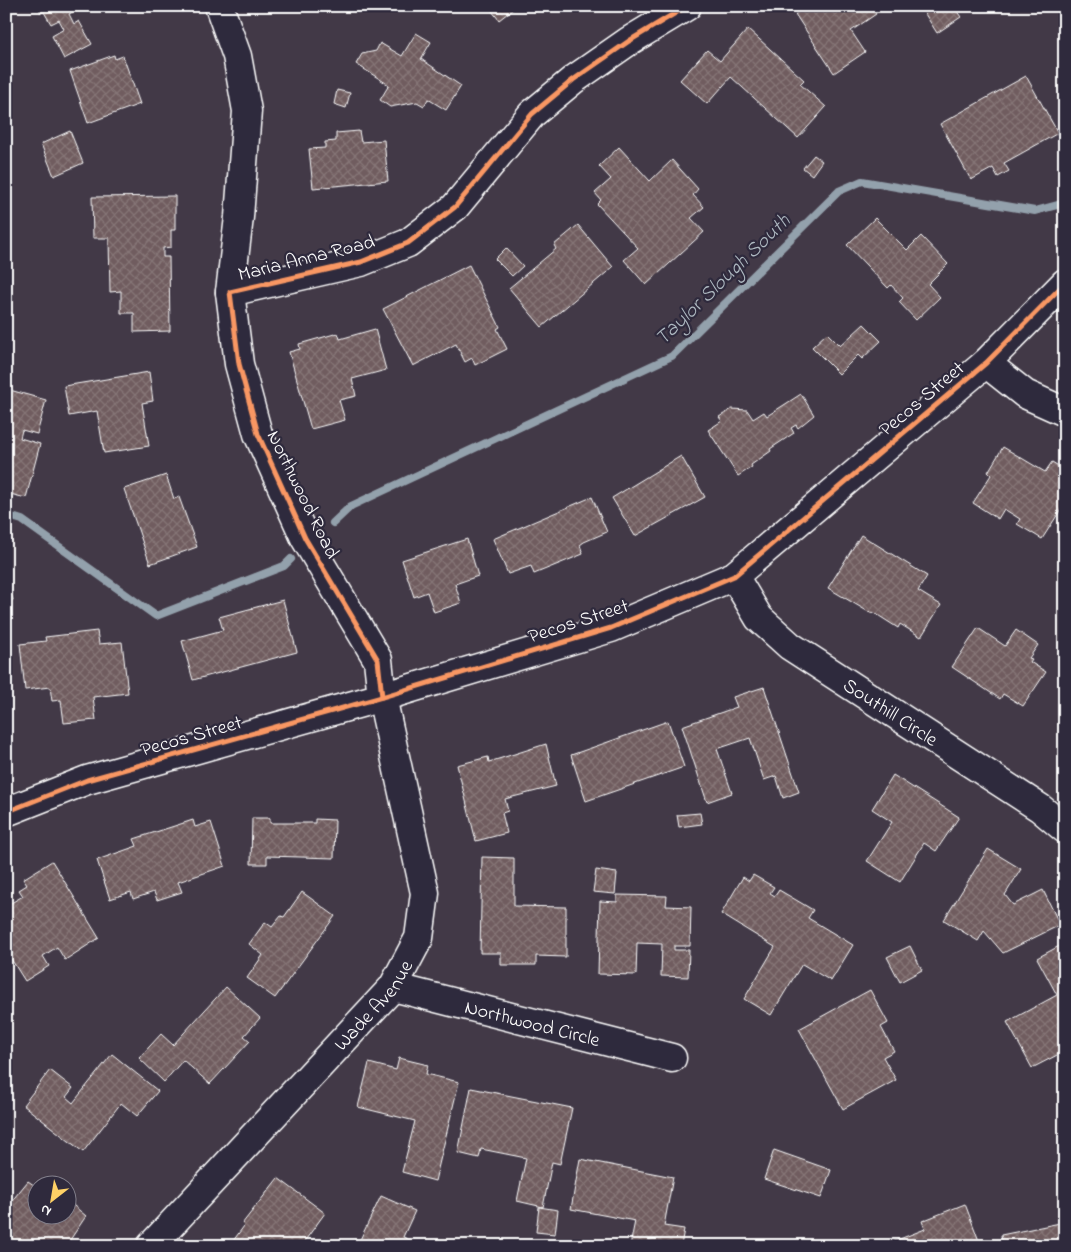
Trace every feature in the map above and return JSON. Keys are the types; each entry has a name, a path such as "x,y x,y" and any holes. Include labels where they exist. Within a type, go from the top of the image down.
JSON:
{"street":[{"name":"Northwood Road","path":"219,6 238,56 246,111 239,217 230,292 239,364 258,434 305,538 378,660 382,697"},
{"name":"Maria Anna Road","path":"230,292 360,262 408,243 455,207 532,114 581,74 629,41 687,6"},
{"name":"Pecos Street","path":"7,808 87,780 382,697 611,628 734,576 986,363 1065,283"},
{"path":"986,363 1024,394 1065,412"},
{"name":"Southill Circle","path":"734,576 759,618 790,646 1040,808 1065,830"},
{"name":"Wade Avenue","path":"151,1246 393,986 419,938 425,892 382,697"},
{"name":"Northwood Circle","path":"393,986 672,1058"}],"building":[{"path":"38,6 83,6 69,14 74,24 79,21 92,44 64,59 52,36 64,29 59,20 51,24 44,12 41,13"},
{"path":"488,6 517,6 499,20"},
{"path":"807,6 871,6 876,14 851,31 865,52 834,73 795,14"},
{"path":"920,6 953,6 961,17 937,33"},
{"path":"748,29 804,80 800,84 826,107 798,138 731,77 707,104 680,80 707,50 720,61"},
{"path":"416,33 431,42 421,59 461,86 446,110 428,99 424,106 417,102 390,107 380,100 389,85 356,64 362,54 376,51 380,43 402,56"},
{"path":"114,55 115,59 123,56 140,104 88,123 70,71"},
{"path":"1026,76 1058,133 1004,163 1009,171 998,177 993,168 971,180 940,124"},
{"path":"337,90 350,93 346,108 334,104"},
{"path":"70,131 83,163 54,176 41,144"},
{"path":"359,131 361,142 384,140 388,181 313,188 309,149 325,148 325,142 336,141 336,133"},
{"path":"619,147 650,181 672,160 698,189 693,195 704,207 691,218 704,232 646,285 624,260 638,248 597,204 601,200 595,193 611,179 599,166"},
{"path":"814,155 822,161 812,175 803,168"},
{"path":"175,196 175,230 171,230 171,247 163,248 163,257 169,257 170,331 134,332 134,313 121,313 121,291 110,292 109,238 93,238 92,197"},
{"path":"875,218 907,250 921,236 948,264 928,284 940,297 916,320 899,302 903,298 891,285 888,288 847,245"},
{"path":"578,225 613,267 542,327 509,288 556,249 554,245"},
{"path":"506,248 523,266 512,276 495,259"},
{"path":"469,265 500,327 497,329 507,349 475,365 472,358 465,362 456,344 413,366 383,309"},
{"path":"864,324 881,341 862,359 858,355 839,374 812,347 827,333 840,346"},
{"path":"375,329 386,370 352,379 356,396 339,400 345,420 311,429 289,352 300,349 299,344 338,333 340,339"},
{"path":"149,372 153,401 142,403 149,446 104,453 97,411 69,416 64,386"},
{"path":"6,389 46,400 37,434 22,430 20,438 40,444 26,498 6,493"},
{"path":"801,394 814,415 798,428 796,425 791,428 794,433 770,449 771,451 738,476 708,430 722,421 719,417 732,409 747,410 753,419 764,412 767,416"},
{"path":"1003,447 1045,472 1052,462 1065,470 1065,503 1042,539 1017,524 1020,519 1004,509 998,519 973,503 991,475 988,472"},
{"path":"681,456 705,497 635,536 612,498"},
{"path":"166,475 174,499 179,497 197,547 150,564 124,489"},
{"path":"592,497 607,532 580,545 583,554 534,574 531,566 508,574 493,539"},
{"path":"861,535 927,576 918,591 941,605 921,637 900,624 898,628 828,588"},
{"path":"467,539 478,576 455,584 461,603 434,612 427,592 414,597 402,560"},
{"path":"6,574 13,600 6,602"},
{"path":"283,600 297,652 193,680 182,641 223,630 219,617"},
{"path":"978,628 1005,646 1016,630 1038,645 1029,658 1032,659 1030,662 1046,672 1023,706 1003,694 1000,699 952,667"},
{"path":"97,631 99,644 122,642 128,693 93,697 96,720 64,723 61,700 52,701 50,687 25,690 20,644 46,641 45,637"},
{"path":"764,687 799,792 783,798 776,776 764,780 750,738 717,749 732,793 707,802 682,726 737,707 733,697"},
{"path":"668,721 684,767 586,801 571,755"},
{"path":"546,744 556,786 505,799 508,811 502,813 507,833 476,841 457,765 488,757 489,762"},
{"path":"893,775 959,817 936,851 924,843 900,882 867,861 892,822 872,809"},
{"path":"700,813 702,824 679,827 677,815"},
{"path":"252,818 270,818 270,823 315,823 315,819 335,820 334,858 267,856 267,864 251,864"},
{"path":"193,820 195,827 211,822 225,866 178,882 182,892 157,900 154,892 133,899 131,892 110,899 97,860 137,846 134,839"},
{"path":"988,849 1021,869 1005,895 1013,905 1043,890 1060,925 1003,953 984,931 978,941 944,920"},
{"path":"482,857 514,858 514,906 566,907 566,957 536,956 536,965 501,965 501,953 480,953"},
{"path":"52,861 99,938 65,960 57,947 43,956 49,966 25,981 6,951 6,906 23,896 19,890 27,885 23,879"},
{"path":"596,870 617,873 615,894 593,892"},
{"path":"753,875 774,887 770,893 775,896 779,890 813,910 808,918 853,945 831,981 802,964 771,1015 744,999 775,947 721,914 743,877 749,881"},
{"path":"302,892 335,916 275,998 247,978 263,955 249,944 265,922 272,927 281,916 284,917"},
{"path":"617,895 667,896 666,906 691,907 690,946 674,946 674,950 689,950 688,977 661,976 662,944 637,943 636,975 598,974 600,901 617,902"},
{"path":"1065,943 1065,1051 1032,1068 1007,1022 1057,995 1037,958"},
{"path":"910,946 922,970 900,982 887,957"},
{"path":"226,987 260,1018 244,1036 250,1041 210,1084 183,1060 164,1082 139,1058 161,1034 173,1045"},
{"path":"870,990 888,1023 881,1027 894,1051 883,1057 896,1080 843,1109 799,1029"},
{"path":"112,1054 158,1091 137,1116 121,1103 83,1152 23,1105 50,1070 73,1088 66,1097 73,1103"},
{"path":"399,1058 428,1065 426,1074 459,1082 435,1181 402,1172 415,1121 358,1107 369,1063 396,1070"},
{"path":"471,1088 572,1108 560,1164 552,1162 543,1207 517,1201 526,1158 481,1149 479,1158 458,1153"},
{"path":"774,1150 831,1170 821,1198 764,1179"},
{"path":"580,1159 673,1177 664,1226 684,1229 681,1246 630,1246 635,1221 571,1209"},
{"path":"278,1178 325,1213 301,1246 240,1246 233,1241 244,1226 242,1224"},
{"path":"28,1181 28,1224 78,1224 78,1209 86,1216 66,1246 6,1246 6,1208"},
{"path":"381,1196 415,1211 403,1237 412,1241 409,1246 357,1246"},
{"path":"965,1204 981,1246 882,1246 925,1229 922,1221"},
{"path":"539,1207 558,1210 555,1234 536,1232"},
{"path":"1065,1222 1065,1246 1003,1246 1001,1235"}],"waterway":[{"name":"Taylor Slough South","path":"333,523 351,506 672,356 839,191 862,181 1035,211 1065,203"},
{"name":"Taylor Slough South","path":"6,515 22,520 156,616 284,566 291,559"}],"cycle path":[{"path":"382,697 378,660 305,538 258,434 239,364 230,292 361,262 408,243 455,207 532,114 573,80 629,41 687,6"},
{"path":"6,812 87,780 382,697 611,628 734,576 986,363 1065,283"}]}
